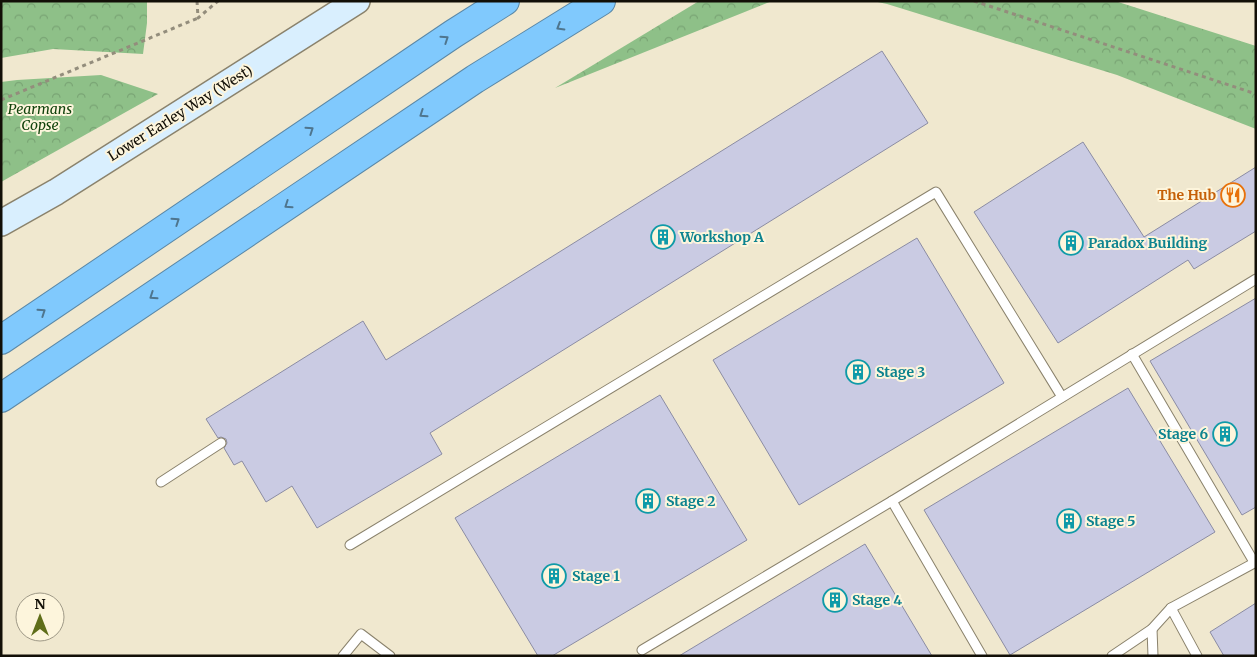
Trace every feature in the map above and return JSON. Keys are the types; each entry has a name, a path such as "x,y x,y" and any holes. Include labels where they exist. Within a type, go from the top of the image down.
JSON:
{"highway":[{"path":"1,340 453,34 505,1"},
{"path":"1,398 475,78 601,1"}],"main road":[{"name":"Lower Earley Way (West)","path":"1,223 56,192 358,1"}],"lane":[{"path":"350,545 936,192 1062,396"},
{"path":"642,650 1256,280"},
{"path":"1112,656 1152,629 1170,608 1255,562 1132,354"},
{"path":"161,482 221,443"},
{"path":"892,501 982,656"},
{"path":"1170,608 1198,656"},
{"path":"1152,629 1153,656"},
{"path":"343,656 361,634 390,656"}],"path":[{"path":"197,1 198,18"},
{"path":"1,100 198,18 218,1"},
{"path":"974,1 1256,94"}],"green space":[{"path":"1,1 147,1 147,23 143,54 53,49 1,58"},
{"path":"699,1 772,1 555,88"},
{"path":"873,1 1115,1 1256,46 1256,129 1117,75"},
{"name":"Pearmans Copse","path":"101,75 158,94 1,182 1,82"}],"building":[{"name":"Workshop A","path":"882,51 928,123 430,433 442,454 317,528 292,486 266,502 242,461 234,465 224,448 227,443 226,439 218,438 206,419 363,321 386,360"},
{"name":"Paradox Building","path":"1083,142 1144,237 1256,167 1256,231 1194,269 1188,260 1058,343 974,212"},
{"name":"Stage 3","path":"917,238 1004,383 799,505 713,360"},
{"name":"Stage 6","path":"1256,298 1256,507 1242,515 1150,361"},
{"name":"Stage 5","path":"1128,388 1215,532 1010,655 924,510"},
{"path":"660,395 747,540 552,656 538,656 455,518"},
{"name":"Stage 4","path":"865,544 932,656 679,656"},
{"path":"1256,603 1256,656 1224,656 1210,632"}],"place":[{"name":"The Hub","path":"1233,195"},
{"name":"Workshop A","path":"663,237"},
{"name":"Paradox Building","path":"1071,243"},
{"name":"Stage 3","path":"858,372"},
{"name":"Stage 6","path":"1225,434"},
{"name":"Stage 2","path":"648,501"},
{"name":"Stage 5","path":"1069,521"},
{"name":"Stage 1","path":"554,576"},
{"name":"Stage 4","path":"835,600"}]}
